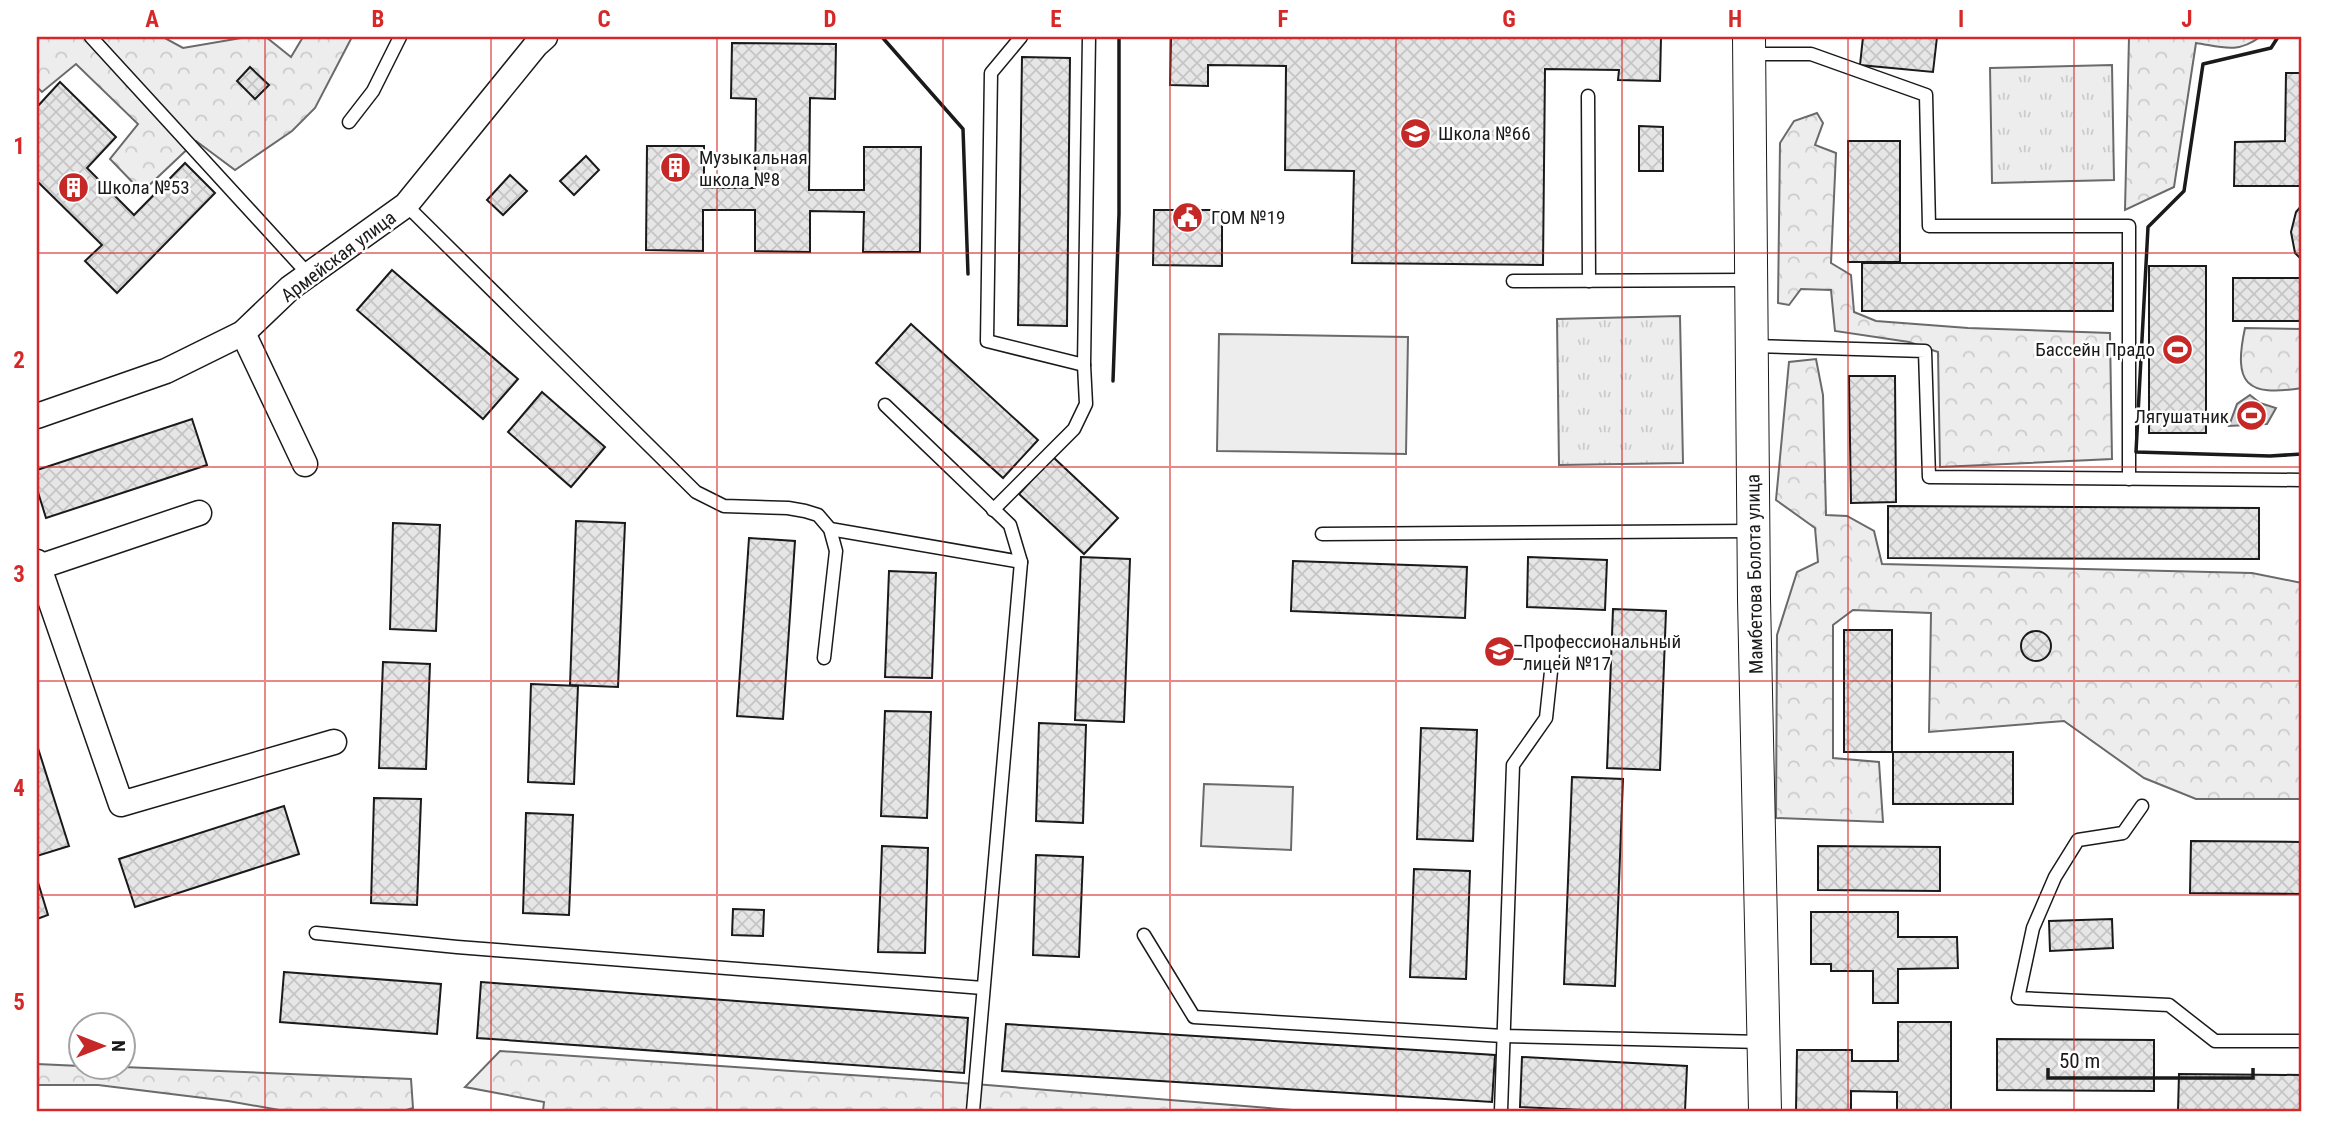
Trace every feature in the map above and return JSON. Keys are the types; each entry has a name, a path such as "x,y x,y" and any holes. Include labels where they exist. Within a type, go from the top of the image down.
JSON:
{"street":[{"name":"Армейская улица","path":"37,416 166,371 243,333 290,288 407,205 537,39"},
{"name":"Мамбетова Болота улица","path":"1749,46 1753,531 1765,1111"},
{"path":"243,333 305,464"},
{"path":"199,513 38,564 121,804 334,742"}],"lane":[{"path":"91,37 310,275"},
{"path":"349,122 373,91 401,37"},
{"path":"1021,37 991,73 988,341 1084,365"},
{"path":"993,510 1073,429 1086,404 1084,365 1089,37"},
{"path":"1749,46 1811,54 1926,95 1929,226 2129,226 2129,479"},
{"path":"1588,96 1588,281"},
{"path":"407,205 696,492 724,506 788,508 818,515 830,529 836,551 824,658"},
{"path":"1513,281 1752,280"},
{"path":"1752,346 1925,351 1929,477 2302,480"},
{"path":"886,405 1010,526 1021,562 973,1111"},
{"path":"830,529 1021,562"},
{"path":"1322,534 1753,531"},
{"path":"1500,652 1553,653 1546,718 1513,765 1501,1111"},
{"path":"2142,806 2123,833 2078,840 2055,877 2033,928 2018,998 2169,1005 2215,1041 2302,1041"},
{"path":"316,933 457,947 983,988"},
{"path":"1144,935 1194,1017 1503,1036 1763,1042"}],"green space":[{"path":"37,37 163,37 183,48 247,37 266,37 291,57 303,37 352,37 315,108 292,131 235,170 196,141 142,192 110,159 138,124 76,64 42,92 37,87"},
{"path":"2129,37 2260,37 2244,46 2236,47 2196,43 2174,187 2125,210"},
{"path":"2112,65 2114,180 1992,183 1990,68"},
{"path":"1817,113 1823,123 1815,145 1836,153 1831,263 1851,275 1854,312 1876,321 1968,328 2110,333 2112,459 1940,467 1938,352 1909,342 1835,331 1831,290 1801,289 1789,305 1778,303 1780,143 1794,121"},
{"path":"1680,316 1683,463 1559,465 1557,319"},
{"path":"2245,328 2302,329 2302,388 2268,390 2256,388 2248,382 2241,362"},
{"path":"1219,334 1408,337 1406,454 1217,451"},
{"path":"1816,359 1823,395 1826,515 1847,516 1874,531 1882,564 2252,573 2302,583 2302,799 2196,799 2144,778 2064,721 1929,732 1931,613 1853,610 1833,625 1833,758 1879,762 1883,822 1776,818 1777,635 1797,572 1818,562 1815,528 1776,500 1789,362"},
{"path":"1204,784 1293,787 1291,850 1201,846"},
{"path":"500,1051 925,1080 1305,1111 543,1111 544,1102 465,1087"},
{"path":"37,1064 66,1065 66,1082 136,1082 136,1068 411,1079 413,1108 403,1111 285,1111 98,1085 37,1085"}],"shaded area":[{"name":"Лягушатник","path":"2250,395 2260,403 2276,408 2267,424 2229,426 2237,404"}],"building":[{"name":"Школа №66","path":"1171,37 1661,37 1660,81 1618,80 1619,70 1545,69 1543,265 1352,263 1354,171 1285,170 1286,66 1208,65 1208,86 1170,85"},
{"path":"1863,37 1937,37 1933,72 1860,65"},
{"name":"Музыкальная школа №8","path":"732,43 836,44 835,99 810,98 809,190 864,190 864,147 921,147 920,252 863,252 864,212 810,211 810,252 755,251 755,210 703,210 703,251 646,250 647,146 704,146 704,188 755,188 756,99 731,98"},
{"path":"1022,57 1070,58 1067,326 1018,325"},
{"path":"250,67 269,85 255,99 237,81"},
{"path":"2286,73 2302,73 2302,186 2234,186 2235,142 2285,141"},
{"name":"Школа №53","path":"60,82 116,137 87,168 134,215 185,163 215,193 117,293 85,261 102,245 37,181 37,107"},
{"path":"1639,126 1663,127 1663,171 1639,171"},
{"path":"1848,141 1900,141 1900,262 1848,262"},
{"path":"586,156 599,170 574,195 560,181"},
{"path":"510,175 527,191 503,215 487,200"},
{"path":"2302,205 2302,260 2295,253 2291,232 2296,212"},
{"path":"1154,210 1222,210 1222,266 1153,265"},
{"path":"1862,263 2113,263 2113,311 1862,311"},
{"name":"Бассейн Прадо","path":"2149,266 2206,266 2206,433 2149,433"},
{"path":"392,270 518,379 483,419 357,310"},
{"path":"2233,278 2302,278 2302,321 2233,321"},
{"path":"911,324 1038,440 1003,478 876,363"},
{"path":"1849,376 1895,376 1896,502 1851,503"},
{"path":"542,392 605,447 571,487 508,432"},
{"path":"192,419 207,465 46,518 37,489 37,470"},
{"path":"1053,457 1118,518 1084,554 1019,494"},
{"path":"1888,506 2259,508 2259,559 1888,558"},
{"path":"576,521 625,523 618,687 570,685"},
{"path":"393,523 440,525 436,631 390,629"},
{"path":"749,538 795,541 783,719 737,716"},
{"path":"1081,557 1130,559 1124,722 1075,720"},
{"path":"1528,557 1607,560 1605,610 1527,607"},
{"path":"1293,561 1467,567 1465,618 1291,611"},
{"path":"889,571 936,573 932,678 885,677"},
{"path":"1613,609 1666,611 1660,770 1607,768"},
{"path":"1844,630 1892,630 1892,752 1844,752"},
{"path":"2036,631 2047,635 2051,646 2047,657 2036,661 2025,657 2021,646 2025,635"},
{"path":"383,662 430,664 426,769 379,768"},
{"path":"531,684 578,686 574,784 528,782"},
{"path":"885,711 931,712 927,818 881,816"},
{"path":"1039,723 1086,725 1083,823 1036,821"},
{"path":"1421,728 1477,730 1473,841 1417,839"},
{"path":"37,745 69,846 37,856"},
{"path":"1893,752 2013,752 2013,804 1893,804"},
{"path":"1572,777 1623,779 1615,986 1564,984"},
{"path":"374,798 421,799 417,905 371,903"},
{"path":"284,806 299,854 135,907 119,859"},
{"path":"526,813 573,815 569,915 523,913"},
{"path":"2191,841 2302,842 2302,894 2190,893"},
{"path":"882,846 928,848 925,953 878,952"},
{"path":"1818,846 1940,847 1940,891 1818,890"},
{"path":"1036,855 1083,857 1079,957 1033,955"},
{"path":"1414,869 1470,871 1466,979 1410,977"},
{"path":"37,879 48,915 37,919"},
{"path":"733,909 764,910 763,936 732,935"},
{"path":"1811,912 1898,912 1898,937 1957,937 1958,968 1898,969 1898,1003 1873,1003 1873,971 1831,971 1831,964 1811,964"},
{"path":"2112,919 2113,948 2050,951 2049,921"},
{"path":"284,972 441,984 437,1034 280,1022"},
{"path":"481,982 968,1018 964,1073 477,1038"},
{"path":"1898,1022 1951,1022 1951,1111 1897,1111 1897,1092 1851,1091 1851,1111 1796,1111 1797,1050 1852,1050 1852,1061 1898,1061"},
{"path":"1006,1024 1495,1055 1492,1102 1002,1071"},
{"path":"1997,1039 2154,1040 2154,1091 1997,1090"},
{"path":"1522,1057 1687,1066 1685,1111 1520,1107"},
{"path":"2179,1074 2302,1075 2302,1111 2178,1111"}],"wall":[{"path":"882,37 963,129 968,274"},
{"path":"1113,381 1119,214 1119,37"},
{"path":"2278,37 2271,48 2203,64 2184,191 2148,227 2136,452 2270,456 2302,454"}],"place":[{"name":"Школа №66","path":"1415,133"},
{"name":"Музыкальная школа №8","path":"676,168"},
{"name":"Школа №53","path":"74,187"},
{"name":"ГОМ №19","path":"1188,217"},
{"name":"Бассейн Прадо","path":"2178,349"},
{"name":"Лягушатник","path":"2252,416"},
{"name":"Профессиональный лицей №17","path":"1500,652"}]}
